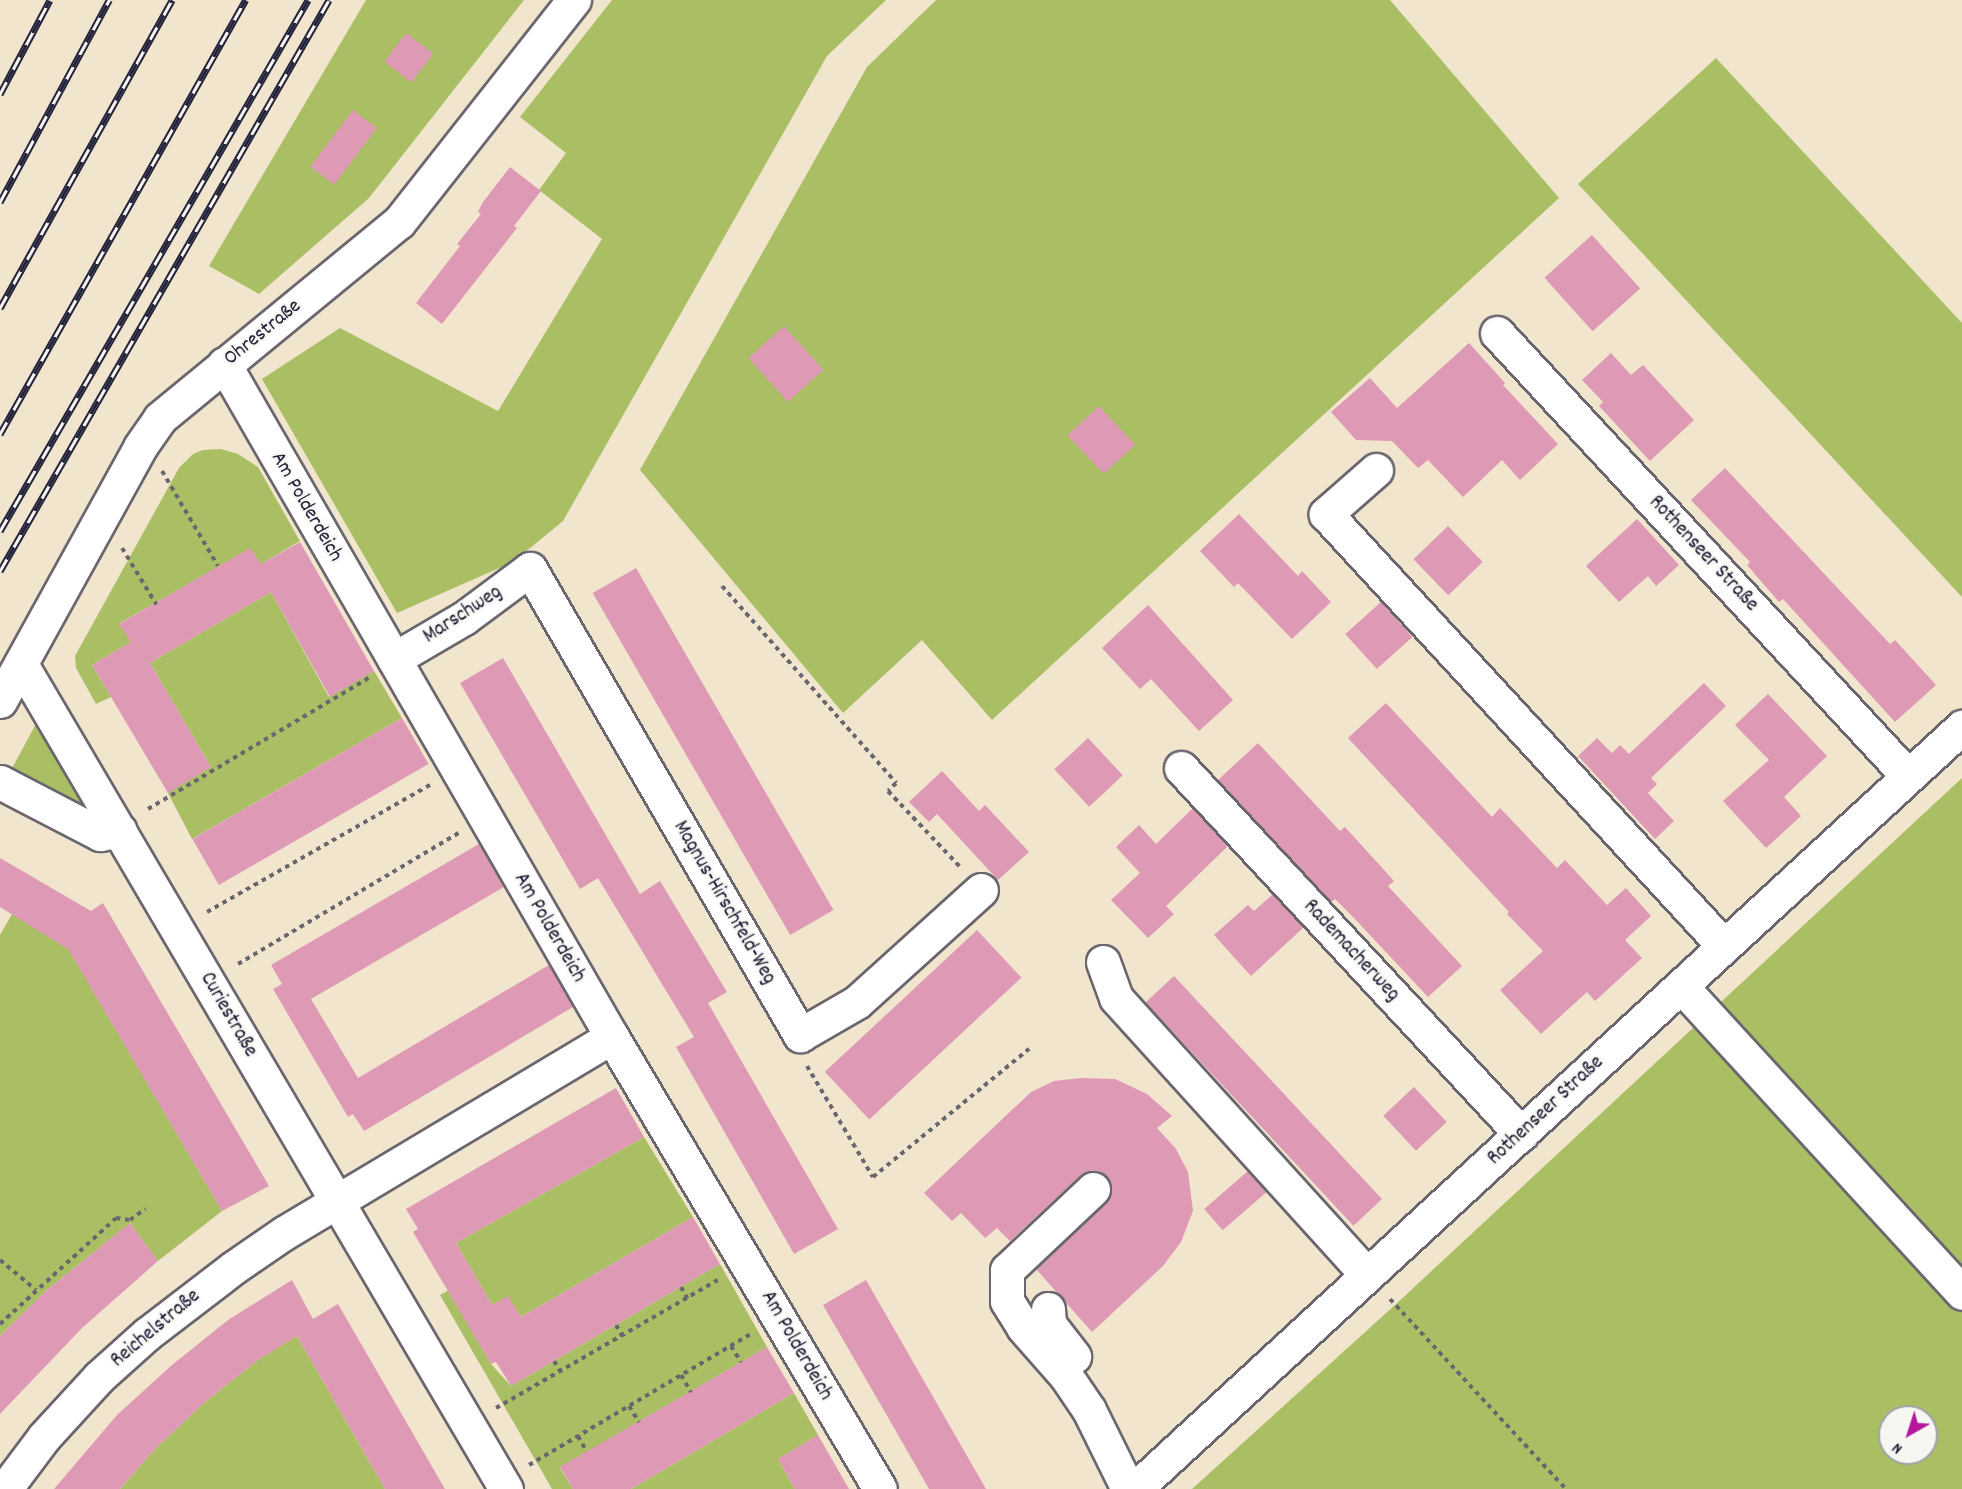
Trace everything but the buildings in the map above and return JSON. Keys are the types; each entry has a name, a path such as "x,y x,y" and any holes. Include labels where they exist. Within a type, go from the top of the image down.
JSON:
{"street":[{"name":"Ohrestraße","path":"0,701 140,447 159,418 399,222 574,0"},
{"name":"Rothenseer Straße","path":"1497,333 1908,776"},
{"name":"Am Polderdeich","path":"224,364 612,1038 880,1489"},
{"path":"1376,470 1326,514 1724,946"},
{"name":"Marschweg","path":"395,661 464,618 530,569"},
{"name":"Magnus-Hirschfeld-Weg","path":"530,569 800,1035"},
{"name":"Curiestraße","path":"21,664 506,1489"},
{"path":"1480,716 1530,734"},
{"name":"Rothenseer Straße","path":"1135,1489 1962,727"},
{"name":"Rademacherweg","path":"1181,768 1521,1134"},
{"path":"0,782 100,834 120,830"},
{"path":"800,1035 857,1002 981,890"},
{"path":"1103,962 1116,998 1367,1275"},
{"path":"1681,986 1962,1293"},
{"path":"337,1201 612,1038"},
{"path":"1093,1189 1007,1270 1006,1300 1023,1327 1066,1376 1089,1410 1128,1489"},
{"name":"Reichelstraße","path":"5,1489 80,1396 120,1358 232,1268 337,1201"},
{"path":"1048,1310 1049,1324 1088,1373 1089,1410"}],"path":[{"path":"162,471 218,566"},
{"path":"122,548 156,604"},
{"path":"722,586 896,783 888,791 981,890"},
{"path":"148,810 395,661"},
{"path":"207,912 457,769"},
{"path":"238,964 485,818"},
{"path":"800,1035 800,1054 873,1177 1029,1049"},
{"path":"0,1324 116,1218 130,1220 144,1209"},
{"path":"0,1260 36,1290"},
{"path":"495,1408 747,1263"},
{"path":"1367,1275 1566,1489"},
{"path":"681,1287 687,1298"},
{"path":"528,1466 779,1317"},
{"path":"616,1324 622,1336"},
{"path":"731,1346 741,1362"},
{"path":"554,1361 560,1371"},
{"path":"681,1375 691,1392"},
{"path":"629,1406 639,1422"},
{"path":"578,1436 587,1452"}],"green space":[{"path":"366,0 524,0 369,198 259,294 209,266"},
{"path":"612,0 886,0 827,56 563,521 513,562 397,613 262,379 340,328 498,411 602,239 539,190 566,153 520,117"},
{"path":"936,0 1390,0 1559,198 992,720 922,640 843,713 640,470 867,67"},
{"path":"1716,58 1962,323 1962,597 1578,184"},
{"path":"221,449 238,454 258,467 300,541 261,564 250,549 120,623 131,642 92,665 111,697 96,704 76,668 75,656 179,468 193,454 203,450"},
{"path":"271,592 329,697 374,671 402,718 192,839 167,791 211,767 150,663"},
{"path":"37,722 80,798 81,803 77,807 10,772"},
{"path":"1962,778 1962,1489 1192,1489 1395,1305"},
{"path":"12,914 60,934 222,1211 158,1261 130,1223 47,1290 0,1336 0,935"},
{"path":"644,1137 693,1217 521,1317 492,1305 456,1243"},
{"path":"720,1264 767,1347 560,1468 573,1489 552,1489 440,1295 449,1290 491,1364 511,1386"},
{"path":"297,1336 385,1489 120,1489 154,1450 205,1402 258,1360"},
{"path":"794,1393 818,1435 778,1459 795,1489 631,1489"}],"railway":[{"path":"0,94 50,0"},
{"path":"0,202 109,0"},
{"path":"0,308 172,0"},
{"path":"0,434 246,0"},
{"path":"0,531 308,0"},
{"path":"0,571 329,0"}]}
